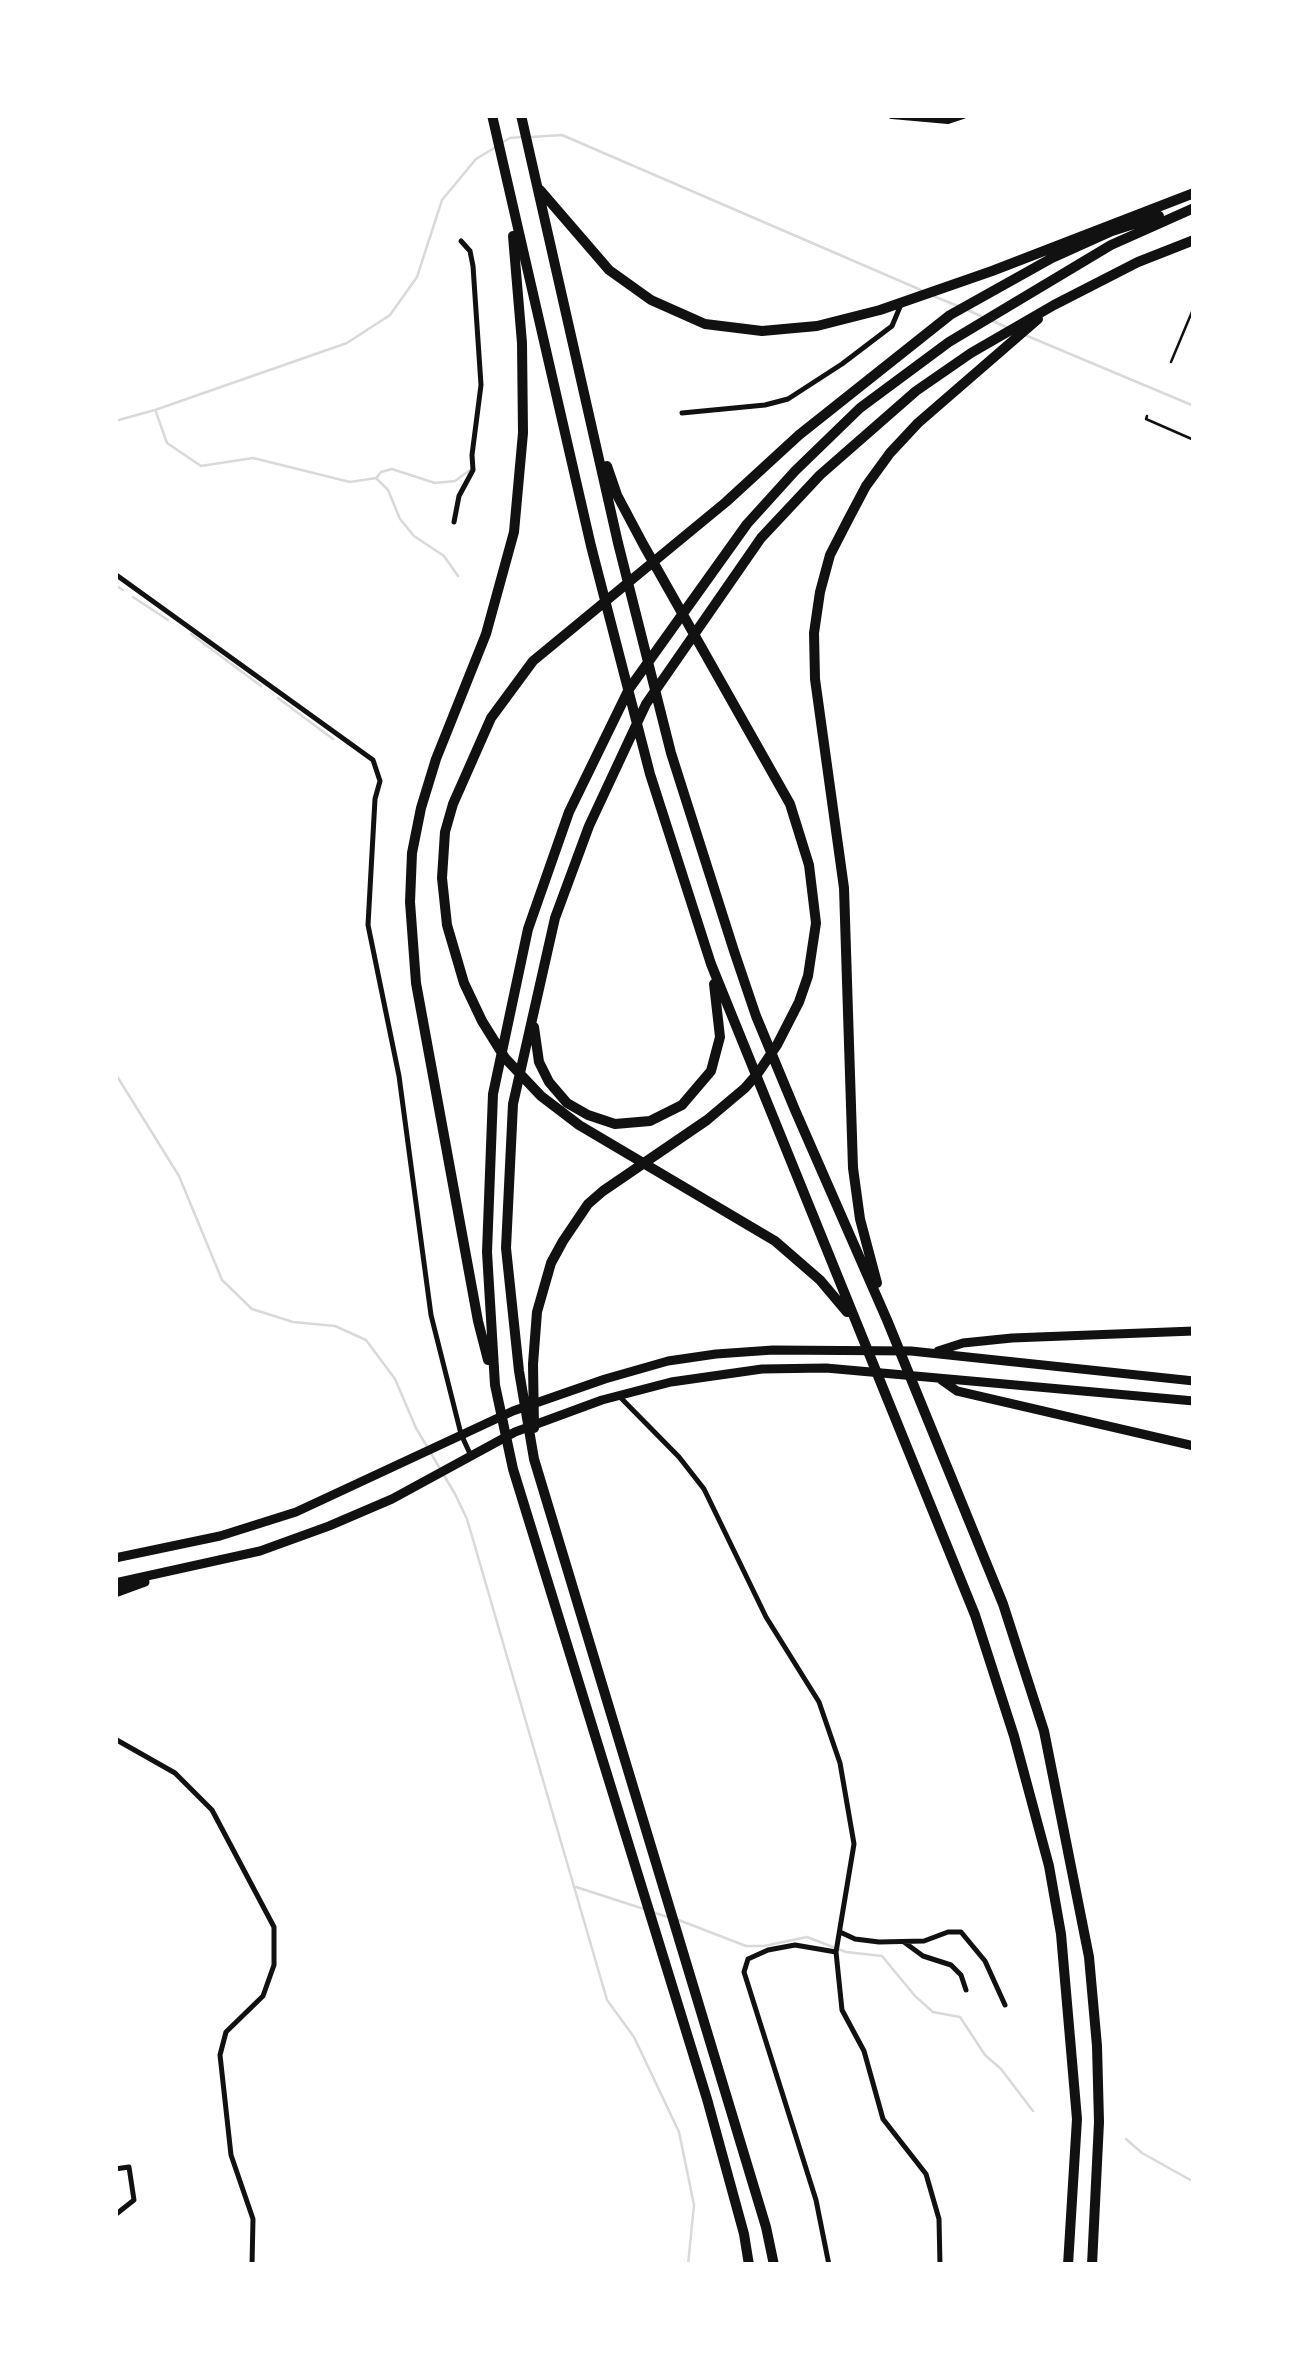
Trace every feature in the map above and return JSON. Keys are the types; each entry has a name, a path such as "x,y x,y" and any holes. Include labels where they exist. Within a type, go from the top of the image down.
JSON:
{"highway":[{"path":"492,115 591,546 650,774 710,964 975,1615 1050,1866 1061,1934 1077,2119 1068,2265"},
{"path":"521,115 618,543 671,753 756,1016 926,1415 1009,1622 1044,1731 1089,1957 1099,2122 1092,2265"},
{"path":"538,188 608,270 651,300 691,319 736,329 777,331 880,310 1194,193"},
{"path":"510,201 522,344 524,432 514,532 486,634 436,759 421,808 412,853 410,902 416,983 478,1320 513,1468 707,2099 749,2265"},
{"path":"495,1385 487,1252 494,1094 528,929 570,812 629,689 747,524 794,471 860,408 949,342 1031,290 1111,245 1194,207"},
{"path":"859,1330 820,1280 775,1240 592,1134 541,1096 505,1058 472,1002 457,965 447,925 442,878 446,832 472,755 504,698 534,661 928,330 1006,282 1112,231 1194,207"},
{"path":"774,2265 766,2227 534,1459 519,1372 506,1248 513,1104 555,918 589,826 646,704 762,538 796,500 916,391 1054,306 1138,262 1194,240"},
{"path":"887,1320 855,1191 844,888 818,716 814,633 820,592 830,555 866,486 918,423 1054,306"},
{"path":"534,1459 537,1312 552,1263 577,1219 616,1180 706,1120 745,1088 777,1046 799,1002 808,976 816,923 803,837 770,764 617,495 594,428"},
{"path":"534,1014 539,1062 549,1082 567,1102 588,1116 615,1124 650,1121 682,1105 711,1071 720,1026 710,964"}],"main road":[{"path":"930,1354 964,1344 1012,1338 1194,1330"},
{"path":"115,1556 220,1536 296,1512 461,1434 563,1392 668,1362 716,1354 824,1348 930,1354 1194,1381"},
{"path":"115,1583 260,1551 392,1499 516,1432 672,1382 762,1369 826,1368 1194,1402"},
{"path":"938,1377 957,1391 1194,1446"},
{"path":"115,1593 180,1569"}],"street":[{"path":"892,115 948,120 963,115"},
{"path":"454,522 460,496 473,470 481,386 473,266 470,251 461,241"},
{"path":"682,412 765,405 788,399 892,326 902,300"},
{"path":"115,574 373,760 380,781 372,832 368,925 398,1076 432,1315 461,1434 471,1456"},
{"path":"620,1396 704,1488 766,1618 819,1702 840,1762 854,1844 836,1952 842,2010 864,2050 883,2119 926,2174 939,2219 940,2265"},
{"path":"115,1740 175,1773 212,1810 274,1927 274,1965 263,1996 226,2032 220,2055 231,2155 253,2220 252,2265"},
{"path":"840,1932 865,1941 904,1942 961,1932 984,1961 1005,2005"},
{"path":"904,1942 923,1956 952,1964 966,1990"},
{"path":"830,2265 816,2200 744,1972 748,1959 768,1950 794,1945 836,1952"},
{"path":"115,2169 129,2167 134,2200 115,2215"}],"lane":[{"path":"1171,362 1194,307"},
{"path":"1147,416 1146,419 1194,440"}],"waterway":[{"path":"531,137 562,135 921,290"},
{"path":"503,142 523,137"},
{"path":"115,421 347,343 390,315 417,277 442,200 476,159 496,147"},
{"path":"933,296 958,306"},
{"path":"965,309 981,316"},
{"path":"993,321 1008,328"},
{"path":"1025,335 1194,406"},
{"path":"156,412 167,443 201,466 253,458 350,482 376,478 388,490 400,519 414,536 444,556 458,576"},
{"path":"377,477 392,469 435,483 455,481 470,470"},
{"path":"115,585 123,590"},
{"path":"133,597 168,620"},
{"path":"191,634 261,686"},
{"path":"278,698 333,739"},
{"path":"115,1073 179,1176 222,1280 252,1309 293,1322 335,1326 366,1340 395,1379 416,1428 455,1494 467,1519 607,2000 634,2037 679,2132 694,2205 688,2265"},
{"path":"576,1887 644,1909"},
{"path":"652,1912 668,1917"},
{"path":"676,1919 746,1946 807,1937 846,1952 882,1956 933,2012 960,2017 985,2055 1001,2069 1033,2111"},
{"path":"1126,2139 1142,2153 1194,2182"}]}
